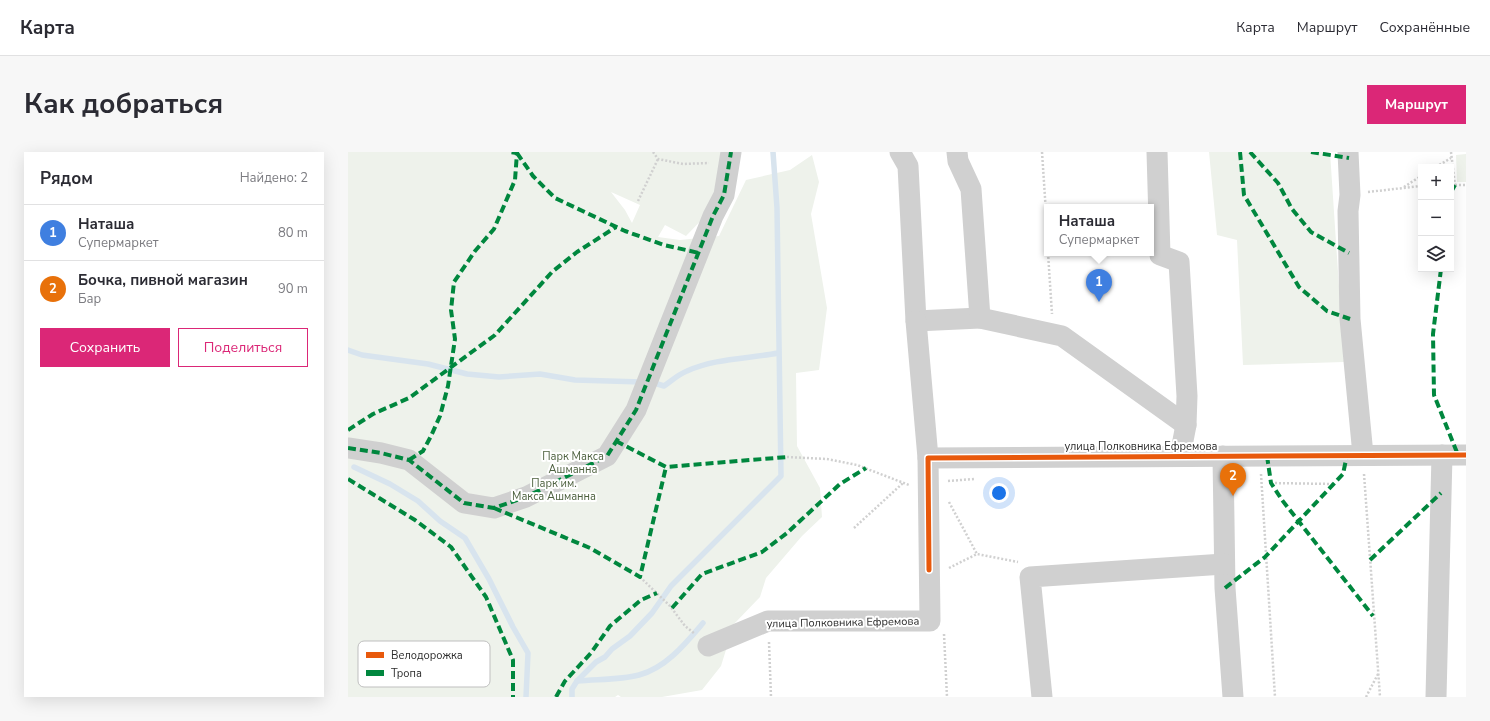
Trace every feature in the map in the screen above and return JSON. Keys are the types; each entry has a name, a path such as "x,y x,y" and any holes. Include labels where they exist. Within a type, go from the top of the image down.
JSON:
{"street":[{"path":"900,152 908,166 916,322 928,458"},
{"path":"957,152 958,161 971,189 980,318"},
{"path":"1158,152 1160,255 1178,262 1187,396 1186,425 1180,456"},
{"path":"1348,152 1350,195 1348,211 1350,318 1363,455"},
{"path":"348,448 381,453 409,460 464,503 494,508 526,498 606,456 636,410 712,216 724,195 722,157"},
{"path":"916,322 980,318 1062,336 1186,425"},
{"path":"1436,697 1442,455"},
{"name":"улица Полковника Ефремова","path":"708,646 768,622 930,621 938,569 928,493 928,458 1466,455"},
{"path":"1223,456 1224,564 1233,697"},
{"path":"1042,697 1030,577 1224,564"}],"path":[{"path":"653,152 658,159 683,164 722,157"},
{"path":"1042,152 1045,204"},
{"path":"1451,152 1451,164"},
{"path":"1441,164 1451,158"},
{"path":"638,201 658,159"},
{"path":"1403,187 1418,178"},
{"path":"1454,185 1466,185"},
{"path":"1350,195 1418,186"},
{"path":"1048,256 1053,334"},
{"path":"1363,455 1380,697"},
{"path":"1260,456 1275,697"},
{"path":"787,457 827,459 857,465 928,493"},
{"path":"945,481 976,479"},
{"path":"854,528 903,482"},
{"path":"1271,483 1333,484"},
{"path":"948,501 978,554"},
{"path":"938,569 978,554 1028,564 1044,576"},
{"path":"640,577 670,606 691,631"},
{"path":"768,622 771,697"},
{"path":"944,626 947,697"},
{"path":"1366,697 1378,674"}],"green space":[{"name":"Парк Макса Ашманна","path":"348,152 723,152 714,207 686,236 665,225 658,237 680,240 719,236 746,180 790,170 812,155 819,182 811,214 827,308 819,370 796,373 797,446 820,488 822,517 802,536 766,578 760,597 734,624 721,666 702,690 662,697 621,697 618,695 615,697 348,697","holes":["611,192 640,205 632,223 625,210"]},
{"path":"1209,152 1330,152 1344,362 1243,365 1237,240 1217,235"},
{"path":"1466,154 1466,182 1457,182 1456,155"}],"waterway":[{"path":"572,697 572,689 577,681 596,662 605,657 612,649 630,636 652,613 671,586 781,476 777,208 773,152"},
{"path":"348,350 362,355 428,364 467,374 499,377 540,374 575,380 642,382"},
{"path":"651,382 664,386 681,374 698,367 721,361 778,353"},
{"path":"354,467 390,484 418,501 440,521 465,538 489,579 528,653 526,697"},
{"path":"577,681 624,678 649,672 667,661 675,654 703,623"}],"marked path":[{"path":"409,460 423,451 440,416 448,386 455,339 451,310 454,282 475,251 494,229 515,180 517,153 509,152"},
{"path":"348,448 381,453 409,460 464,503 494,508 526,497 607,456 636,410 713,216 724,195 731,152"},
{"path":"1240,152 1244,195 1299,287 1327,311 1350,319"},
{"path":"1250,152 1278,183 1292,209 1311,232 1349,253"},
{"path":"1311,152 1349,158"},
{"path":"517,153 533,176 555,198 625,231 664,245 699,253"},
{"path":"348,430 373,414 409,398 495,335 552,272 577,252 616,227"},
{"path":"1441,272 1433,334 1434,395 1458,455"},
{"path":"616,441 666,467 787,457"},
{"path":"1225,588 1265,557 1343,474 1347,455"},
{"path":"1267,456 1271,483 1282,500 1373,616"},
{"path":"494,508 590,548 640,577 666,467"},
{"path":"672,608 702,574 762,552 787,533 840,484 866,468"},
{"path":"348,479 415,520 451,547 486,597 513,660 513,697"},
{"path":"1370,560 1441,493"},
{"path":"556,697 565,681 591,653 610,626 641,600 657,593"}],"cycle path":[{"path":"929,570 928,458 1466,455"}],"place":[{"name":"Наташа","path":"1099,302"},
{"name":"Бочка, пивной магазин","path":"1233,496"}],"park label":[{"name":"Парк им. Макса Ашманна","path":"554,489"}]}
